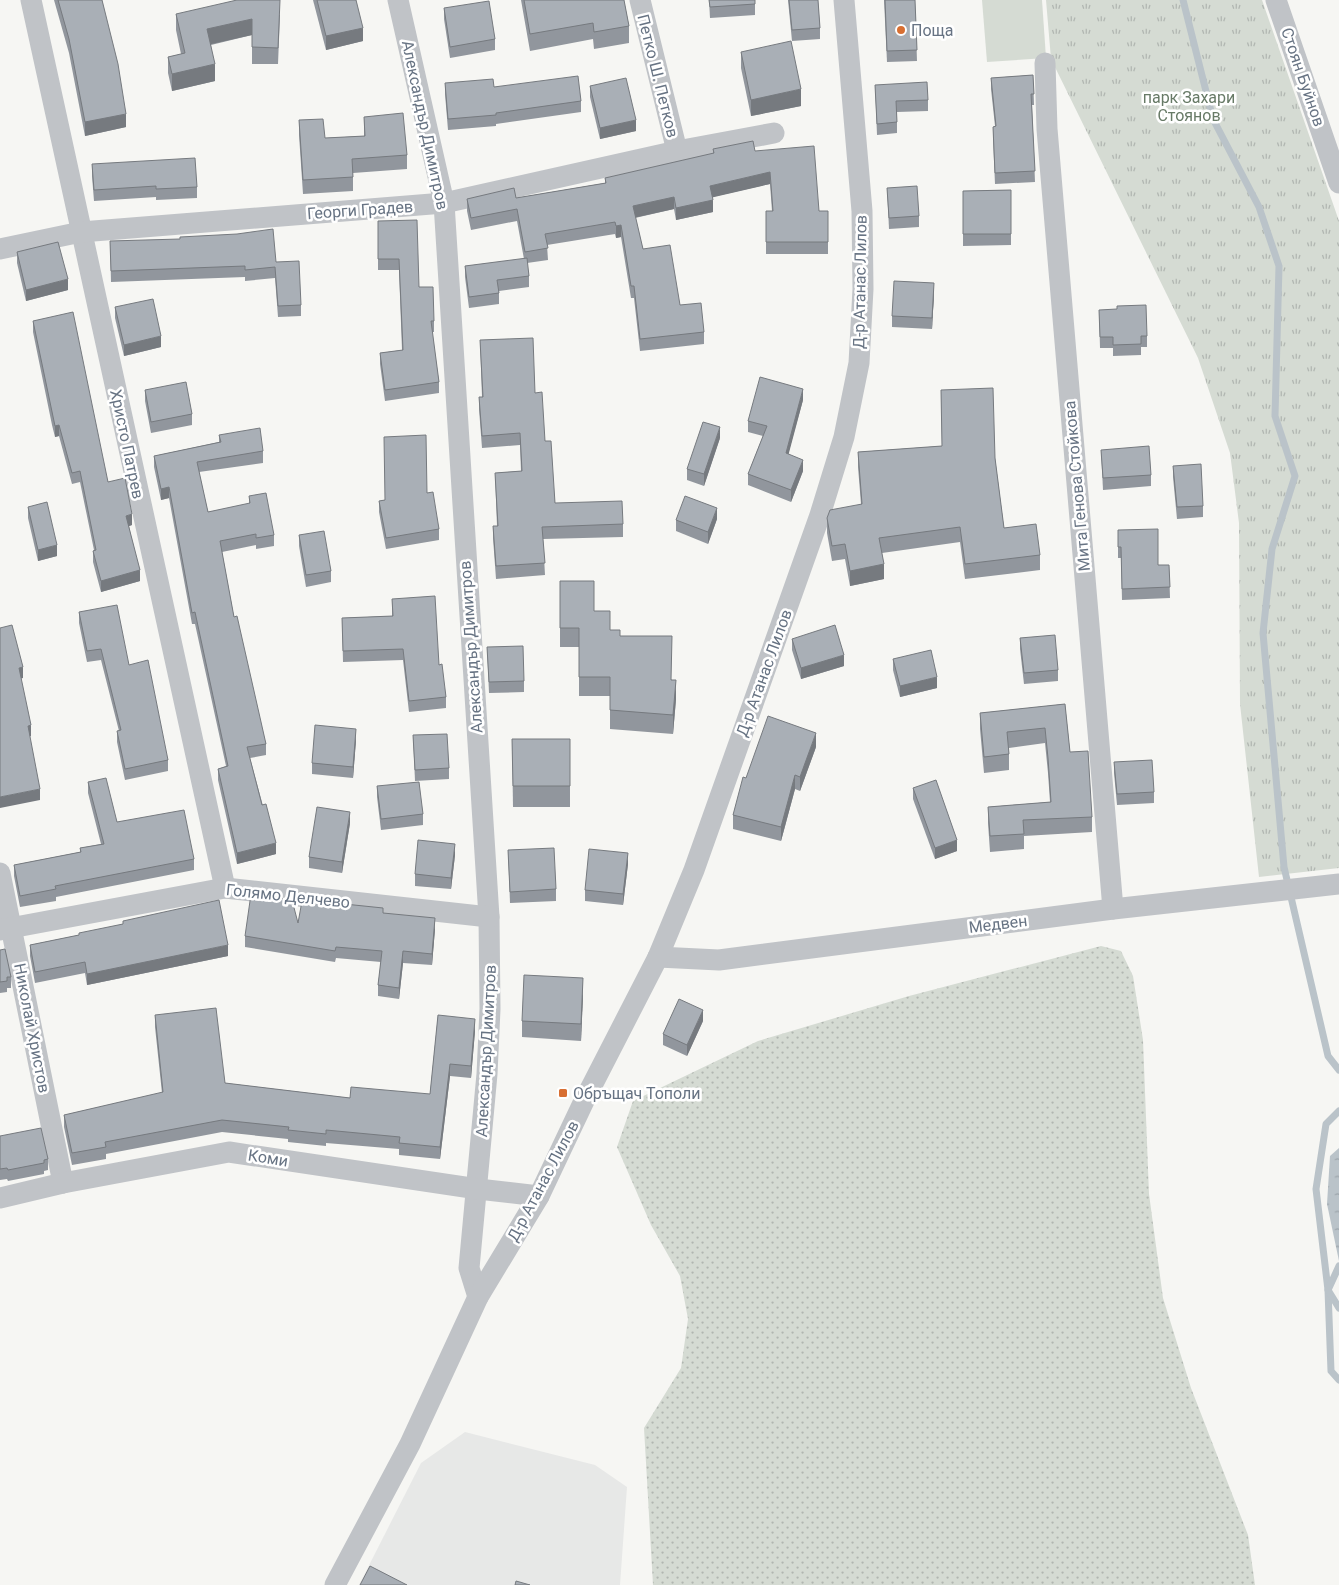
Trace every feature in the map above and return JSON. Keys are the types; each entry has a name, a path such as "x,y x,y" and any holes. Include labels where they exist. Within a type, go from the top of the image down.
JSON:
{"street":[{"name":"Христо Патрев","path":"31,0 225,888"},
{"name":"Александър Димитров","path":"398,0 444,203 489,917 490,1018 478,1189 469,1268 478,1297"},
{"name":"Петко Ш. Петков","path":"640,0 677,151"},
{"name":"Д-р Атанас Лилов","path":"335,1585 410,1444 478,1297 539,1196 584,1101 658,957 694,870 820,515 844,437 859,363 863,289 862,210 844,0"},
{"name":"Стоян Буйнов","path":"1276,0 1339,183"},
{"name":"Мита Генова Стойкова","path":"1046,63 1048,139 1113,909"},
{"name":"Георги Градев","path":"0,249 81,232 444,203 677,151 774,133"},
{"name":"Николай Христов","path":"0,874 6,928 63,1183"},
{"name":"Медвен","path":"658,957 719,960 1113,909 1339,884"},
{"name":"Голямо Делчево","path":"6,928 225,888 489,917"},
{"name":"Коми","path":"0,1198 63,1183 229,1152 478,1189 539,1196"}],"shaded area":[{"path":"465,1432 595,1465 627,1487 620,1585 359,1585 421,1463"}],"green space":[{"path":"982,0 1042,0 1046,58 987,62"},
{"name":"парк Захари Стоянов","path":"1046,0 1262,0 1339,221 1339,868 1259,877 1240,704 1239,523 1230,453 1198,358 1051,59"},
{"path":"1101,946 1121,951 1133,976 1143,1040 1149,1194 1163,1298 1191,1388 1248,1535 1255,1585 653,1585 644,1428 681,1368 688,1319 680,1276 651,1225 617,1147 633,1101 758,1041 909,996"}],"water":[{"path":"1339,1148 1339,1261 1327,1204 1330,1156"}],"building":[{"path":"58,0 102,0 118,64 126,114 85,122 69,39"},
{"path":"237,0 280,0 278,48 252,47 252,19 207,29 215,64 172,74 168,57 185,53 176,14"},
{"path":"317,0 356,0 363,28 326,36"},
{"path":"524,0 624,0 629,26 594,32 593,23 530,34"},
{"path":"709,0 755,0 755,4 710,7"},
{"path":"789,0 818,0 820,28 792,30"},
{"name":"Поща","path":"885,0 915,0 917,50 887,51"},
{"path":"489,1 495,39 450,47 444,8"},
{"path":"791,41 801,89 751,100 741,52"},
{"path":"1033,75 1034,94 1031,94 1035,171 995,173 993,127 996,126 991,78"},
{"path":"578,76 581,101 496,113 496,115 448,119 445,83 493,79 494,87"},
{"path":"626,78 636,120 600,128 590,86"},
{"path":"927,82 928,100 896,101 897,122 877,124 875,85"},
{"path":"403,113 407,155 352,159 353,177 303,180 299,120 323,119 325,138 365,136 364,117"},
{"path":"753,141 755,151 814,146 819,211 828,211 828,242 766,242 766,211 773,211 770,172 710,186 713,200 676,208 674,197 633,206 643,249 670,245 680,305 701,303 704,332 640,339 634,286 631,286 621,225 616,226 615,222 545,234 548,248 525,252 517,209 471,218 467,199 514,188 516,198 606,183 605,178 714,153 713,149"},
{"path":"195,158 197,187 156,189 156,186 94,190 92,164"},
{"path":"917,186 919,216 889,218 887,188"},
{"path":"1011,190 1011,234 963,234 963,191"},
{"path":"417,220 419,287 433,287 434,321 431,321 439,382 385,390 380,353 403,350 399,259 378,259 378,221"},
{"path":"273,229 276,262 299,261 301,305 278,306 275,267 245,270 245,266 111,271 110,241 180,239 180,237 237,234"},
{"path":"58,242 68,279 26,290 17,252"},
{"path":"527,258 529,276 497,280 499,293 469,297 465,266"},
{"path":"894,281 934,283 932,318 892,316"},
{"path":"153,299 161,336 124,345 115,307"},
{"path":"1146,305 1147,336 1141,336 1141,344 1113,345 1113,337 1100,337 1099,310 1117,309 1117,306"},
{"path":"73,312 108,482 125,478 132,514 126,516 140,570 101,581 93,551 96,550 80,471 72,473 59,425 55,426 33,321"},
{"path":"533,338 535,393 542,392 545,441 551,441 555,503 622,501 623,524 542,527 545,563 496,566 493,526 498,526 495,473 522,471 520,433 482,436 479,397 483,397 480,340"},
{"path":"760,377 803,389 786,453 803,460 791,490 748,474 767,426 748,421"},
{"path":"186,382 192,414 151,422 145,390"},
{"path":"993,388 995,458 1004,528 1036,524 1040,555 965,564 960,527 879,538 884,564 850,571 845,544 832,546 827,518 830,510 862,504 858,452 942,446 941,390"},
{"path":"703,422 720,427 704,474 687,469"},
{"path":"260,428 263,451 197,462 208,512 250,503 249,496 266,493 274,535 256,538 256,534 220,541 234,617 237,616 266,744 247,747 262,805 266,804 276,843 237,853 218,769 228,766 195,612 192,613 169,487 161,489 154,456 221,442 219,435"},
{"path":"426,435 427,493 433,492 439,529 386,538 379,501 385,500 384,437"},
{"path":"1149,446 1151,475 1103,478 1101,450"},
{"path":"1201,464 1203,506 1177,507 1173,466"},
{"path":"685,496 717,508 708,532 676,520"},
{"path":"47,502 57,545 38,550 28,507"},
{"path":"1158,529 1158,565 1169,565 1170,587 1122,589 1121,547 1118,547 1118,530"},
{"path":"324,531 331,571 306,575 299,535"},
{"path":"560,581 594,581 594,611 610,611 610,630 620,630 620,636 672,636 671,680 676,680 673,715 610,710 610,677 579,677 579,628 560,628"},
{"path":"435,596 439,665 442,664 446,697 409,701 403,649 343,651 342,618 393,616 392,599"},
{"path":"117,605 129,665 148,660 168,760 125,769 117,731 121,730 101,649 87,651 79,612"},
{"path":"12,625 23,667 19,668 31,725 28,726 40,789 0,797 0,628"},
{"path":"835,625 844,655 801,668 792,639"},
{"path":"1055,635 1058,670 1024,673 1020,638"},
{"path":"523,646 524,681 489,682 487,647"},
{"path":"931,650 937,677 900,686 893,659"},
{"path":"1065,704 1070,752 1088,751 1092,817 1023,820 1024,834 990,836 988,807 1051,802 1048,758 1045,728 1007,732 1009,754 984,757 980,713"},
{"path":"768,716 816,733 800,777 795,775 781,827 733,815 743,777 746,778"},
{"path":"315,725 356,729 353,767 312,763"},
{"path":"447,734 449,768 415,770 413,735"},
{"path":"512,739 570,739 570,786 513,786"},
{"path":"1152,760 1154,792 1117,794 1114,762"},
{"path":"106,778 117,822 184,810 194,859 55,886 56,889 20,896 14,865 81,852 80,848 104,844 88,782"},
{"path":"936,780 957,840 935,848 913,788"},
{"path":"419,782 423,814 381,819 377,786"},
{"path":"317,807 350,812 342,862 309,857"},
{"path":"418,840 455,844 451,878 415,874"},
{"path":"554,848 556,889 510,892 508,850"},
{"path":"589,849 628,853 623,894 585,890"},
{"path":"251,894 292,900 298,923 302,901 306,900 383,908 383,913 435,918 432,954 403,951 399,988 378,985 382,951 336,947 335,951 245,936"},
{"path":"219,900 228,945 87,974 85,962 35,972 30,945 123,924 123,921"},
{"path":"5,949 11,977 7,977 7,981 0,982 0,950"},
{"path":"524,975 583,978 581,1024 522,1021"},
{"path":"679,999 703,1010 687,1045 663,1034"},
{"path":"216,1008 225,1083 350,1098 351,1087 430,1094 438,1015 475,1019 471,1066 450,1064 440,1147 399,1143 400,1137 326,1130 326,1134 288,1130 289,1127 222,1120 105,1142 106,1147 72,1153 64,1115 163,1092 155,1015"},
{"path":"41,1128 48,1159 44,1160 44,1163 8,1170 7,1168 0,1169 0,1136"},
{"path":"370,1566 407,1585 360,1585"},
{"path":"516,1581 530,1585 515,1585"}],"waterway":[{"path":"1183,0 1213,119 1259,207 1279,266 1275,416 1295,476 1272,549 1263,633 1284,867 1328,1056 1339,1070"},
{"path":"1339,1111 1326,1124 1316,1189 1328,1290 1331,1371 1339,1380"},
{"path":"1339,1266 1328,1290 1339,1308"}],"place":[{"name":"Поща","path":"901,30"},
{"name":"Обръщач Тополи","path":"563,1093"}]}
